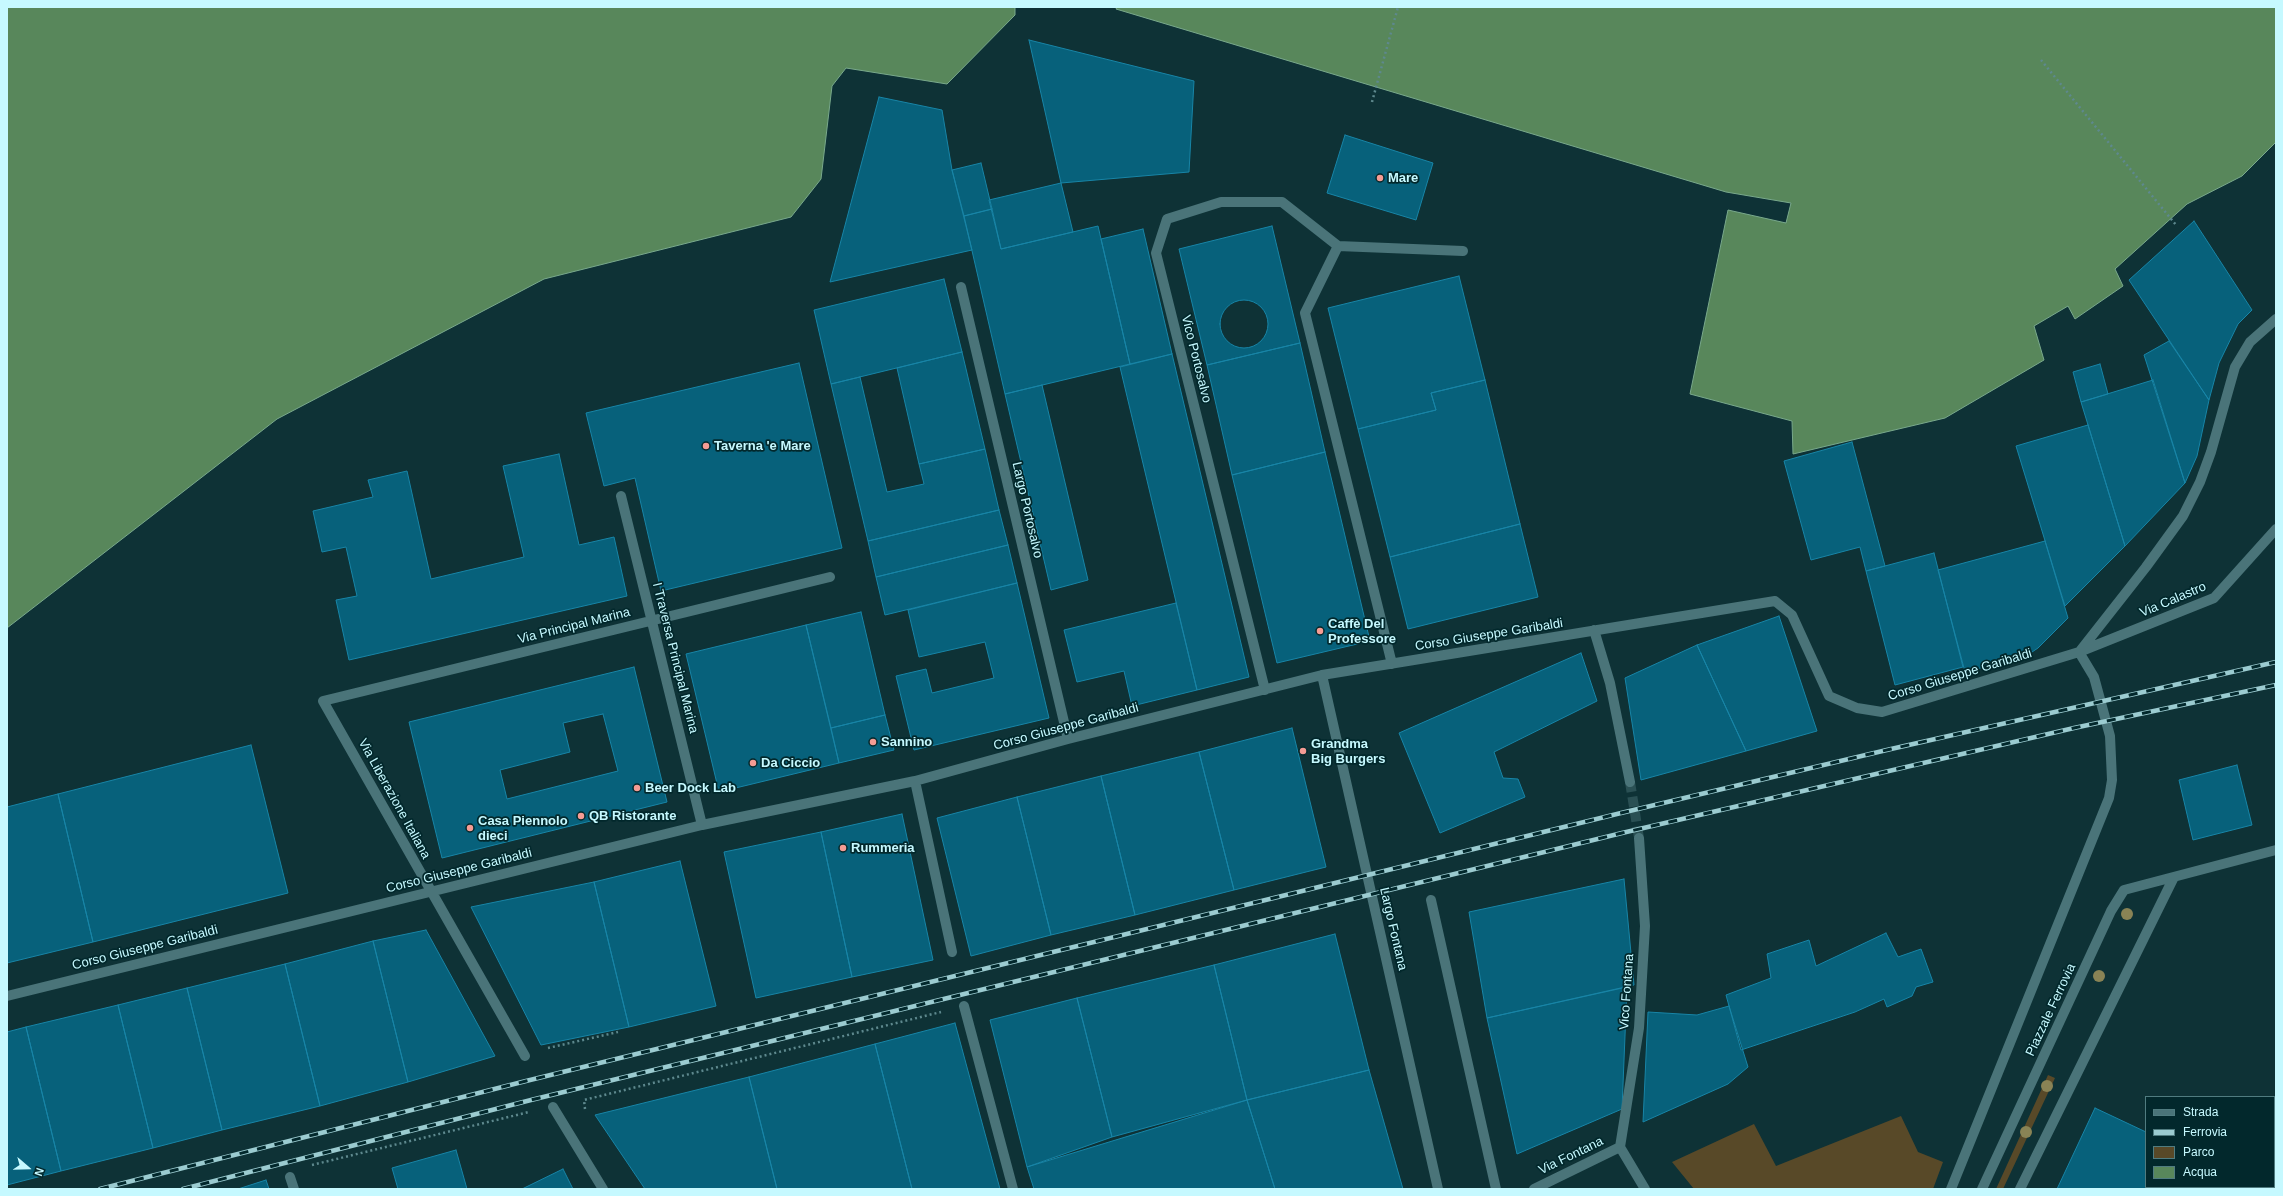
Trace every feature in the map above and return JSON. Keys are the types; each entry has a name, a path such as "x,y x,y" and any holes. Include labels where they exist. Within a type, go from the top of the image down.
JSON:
{"street":[{"name":"Vico Portosalvo","path":"1264,690 1156,253 1167,219 1222,202 1282,202 1338,246"},
{"path":"1392,664 1305,313 1338,246 1463,251"},
{"name":"Largo Portosalvo","path":"961,287 1068,739"},
{"path":"1951,1189 2109,798 2112,780 2110,736 2094,677 2079,652 2146,567 2182,516 2200,482 2211,452 2235,367 2250,342 2276,319"},
{"name":"I Traversa Principal Marina","path":"622,496 702,825"},
{"name":"Via Calastro","path":"2079,652 2214,598 2276,529"},
{"name":"Via Principal Marina","path":"323,701 830,577"},
{"name":"Corso Giuseppe Garibaldi","path":"7,996 702,825 915,780 1068,739 1322,675 1775,601 1792,615 1829,696 1857,708 1882,712 2079,652"},
{"path":"1594,630 1610,683 1630,782"},
{"name":"Largo Fontana","path":"1322,675 1438,1189"},
{"name":"Via Liberazione Italiana","path":"323,701 525,1056"},
{"path":"915,780 952,952"},
{"name":"Vico Fontana","path":"1620,1147 1639,1020 1645,926 1639,838"},
{"name":"Piazzale Ferrovia","path":"1982,1189 2116,900 2124,890 2134,886 2276,850"},
{"path":"2020,1189 2174,877"},
{"path":"1431,900 1496,1189"},
{"path":"964,1006 1013,1189"},
{"path":"553,1107 603,1189"},
{"path":"1620,1147 1645,1189"},
{"name":"Via Fontana","path":"1534,1189 1620,1147"},
{"path":"290,1177 294,1189"}],"path":[{"path":"1372,102 1398,7"},
{"path":"2041,60 2176,225"},
{"path":"579,1150 586,1126 584,1100 964,1006"},
{"path":"516,1039 541,1049 618,1032"},
{"path":"290,1177 296,1169 534,1110"}],"green space":[{"path":"2048,1075 2055,1078 2003,1189 1996,1189"},
{"path":"1901,1116 1918,1152 1943,1162 1933,1189 1694,1189 1672,1162 1754,1124 1776,1166"}],"water":[{"path":"7,7 1015,7 1015,15 947,84 846,68 832,86 821,179 791,217 544,279 277,419 7,628"},
{"path":"1117,7 2276,7 2276,142 2242,176 2187,204 2115,269 2123,286 2075,319 2068,306 2034,326 2044,360 1945,418 1793,454 1792,421 1690,394 1728,210 1786,223 1791,203 1726,192 1116,9"}],"building":[{"path":"1029,40 1194,81 1189,172 1061,183"},
{"path":"879,97 942,110 952,170 972,250 830,282"},
{"name":"Mare","path":"1345,135 1433,163 1416,220 1327,193"},
{"path":"981,163 992,209 964,216 952,170"},
{"path":"1061,183 1073,232 1001,249 989,200"},
{"path":"992,209 1001,249 1098,226 1130,364 1005,394 964,216"},
{"path":"2194,221 2252,310 2238,324 2219,363 2209,400 2129,280"},
{"path":"1272,226 1300,343 1207,365 1179,249"},
{"path":"1143,229 1172,354 1130,364 1101,239"},
{"path":"1459,276 1485,380 1431,393 1436,410 1358,429 1328,308"},
{"path":"944,279 962,352 831,384 814,310"},
{"path":"1244,300 1253,302 1261,307 1266,315 1268,324 1266,333 1261,341 1253,346 1244,348 1235,346 1227,341 1222,333 1220,324 1222,315 1227,307 1235,302"},
{"path":"2169,341 2209,400 2197,456 2185,483 2144,355"},
{"path":"1300,343 1325,452 1232,475 1207,365"},
{"path":"962,352 985,449 919,464 897,368"},
{"path":"1172,354 1249,677 1197,690 1120,367"},
{"name":"Taverna 'e Mare","path":"799,363 842,548 661,591 635,478 604,486 586,413"},
{"path":"2100,364 2108,394 2081,402 2073,372"},
{"path":"860,377 887,492 924,484 919,464 985,449 999,510 868,541 831,384"},
{"path":"1485,380 1520,524 1390,557 1358,429 1436,410 1431,393"},
{"path":"2153,380 2185,483 2125,546 2081,402"},
{"path":"1042,385 1088,580 1051,590 1005,394"},
{"path":"2088,425 2125,546 2065,606 2016,446"},
{"path":"1852,442 1885,566 1866,571 1860,547 1811,560 1784,461"},
{"path":"1325,452 1370,641 1277,663 1232,475"},
{"path":"559,454 579,545 614,537 627,596 349,660 336,600 357,596 346,547 322,552 313,511 373,497 368,480 407,471 431,579 524,557 503,466"},
{"path":"999,510 1008,545 876,577 868,541"},
{"path":"1520,524 1538,597 1408,629 1390,557"},
{"path":"2045,541 2068,618 2038,648 2026,656 1965,672 1938,570"},
{"path":"1008,545 1017,583 885,615 876,577"},
{"path":"1934,553 1963,667 1895,685 1866,571"},
{"path":"1017,583 1049,718 914,750 896,676 926,669 932,693 994,678 985,642 919,657 908,610"},
{"path":"1176,603 1197,690 1132,706 1124,671 1077,682 1064,630"},
{"path":"861,612 885,715 831,728 806,625"},
{"path":"1779,616 1817,731 1746,751 1697,645"},
{"path":"806,625 839,763 719,792 686,654"},
{"path":"1697,645 1746,751 1641,780 1625,678"},
{"path":"1581,653 1597,701 1494,752 1503,778 1518,779 1525,797 1440,833 1399,733"},
{"path":"634,667 667,802 442,858 409,722","holes":["603,714 618,771 507,799 500,770 570,752 563,723"]},
{"path":"885,715 894,750 839,763 831,728"},
{"path":"1292,728 1326,867 1234,890 1199,752"},
{"path":"251,745 288,893 93,942 58,794"},
{"path":"1199,752 1234,890 1135,915 1101,776"},
{"path":"2237,765 2252,825 2193,840 2179,780"},
{"path":"1101,776 1135,915 1051,935 1017,797"},
{"path":"58,794 93,942 7,963 7,807"},
{"path":"1017,797 1051,935 971,956 937,818"},
{"path":"902,814 933,960 852,977 821,832"},
{"path":"821,832 852,977 756,998 724,852"},
{"path":"680,861 716,1006 629,1027 594,882"},
{"path":"1624,879 1634,985 1487,1018 1469,912"},
{"path":"594,882 629,1027 541,1045 471,907"},
{"path":"426,930 495,1056 408,1082 373,941"},
{"path":"1886,933 1898,957 1921,949 1933,982 1916,987 1912,996 1887,1007 1884,999 1855,1012 1741,1050 1726,995 1771,978 1767,954 1809,940 1816,966"},
{"path":"1335,934 1369,1070 1247,1100 1214,965"},
{"path":"373,941 408,1082 320,1106 285,964"},
{"path":"285,964 320,1106 222,1130 187,988"},
{"path":"1214,965 1247,1100 1112,1137 1077,998"},
{"path":"1627,987 1622,1109 1517,1154 1487,1018"},
{"path":"187,988 222,1130 153,1148 118,1005"},
{"path":"1077,998 1112,1137 1027,1167 990,1020"},
{"path":"118,1005 153,1148 61,1171 26,1027"},
{"path":"1729,1006 1748,1067 1728,1084 1643,1122 1648,1012 1697,1015"},
{"path":"955,1023 1000,1189 912,1189 875,1044"},
{"path":"26,1027 61,1171 7,1185 7,1032"},
{"path":"875,1044 912,1189 777,1189 749,1077"},
{"path":"1369,1070 1403,1189 1275,1189 1247,1100"},
{"path":"749,1077 777,1189 645,1189 595,1115"},
{"path":"1247,1100 1275,1189 1034,1189 1027,1167"},
{"path":"2095,1108 2145,1132 2145,1188 2202,1188 2201,1189 2057,1189"},
{"path":"2276,1131 2276,1189 2227,1189 2275,1188"},
{"path":"456,1150 467,1189 398,1189 392,1168"},
{"path":"563,1169 573,1189 522,1189"},
{"path":"266,1180 269,1189 238,1189"}],"tunnel":[{"path":"1630,782 1639,838"}],"railway":[{"path":"100,1189 526,1081 1621,813 1891,749 2276,662"},
{"path":"183,1189 531,1100 1622,833 2074,728 2276,685"}],"place":[{"name":"Mare","path":"1380,178"},
{"name":"Taverna 'e Mare","path":"706,446"},
{"name":"Caffè Del Professore","path":"1320,631"},
{"name":"Sannino","path":"873,742"},
{"name":"Grandma Big Burgers","path":"1303,751"},
{"name":"Da Ciccio","path":"753,763"},
{"name":"Beer Dock Lab","path":"637,788"},
{"name":"QB Ristorante","path":"581,816"},
{"name":"Casa Piennolo dieci","path":"470,828"},
{"name":"Rummeria","path":"843,848"}]}
